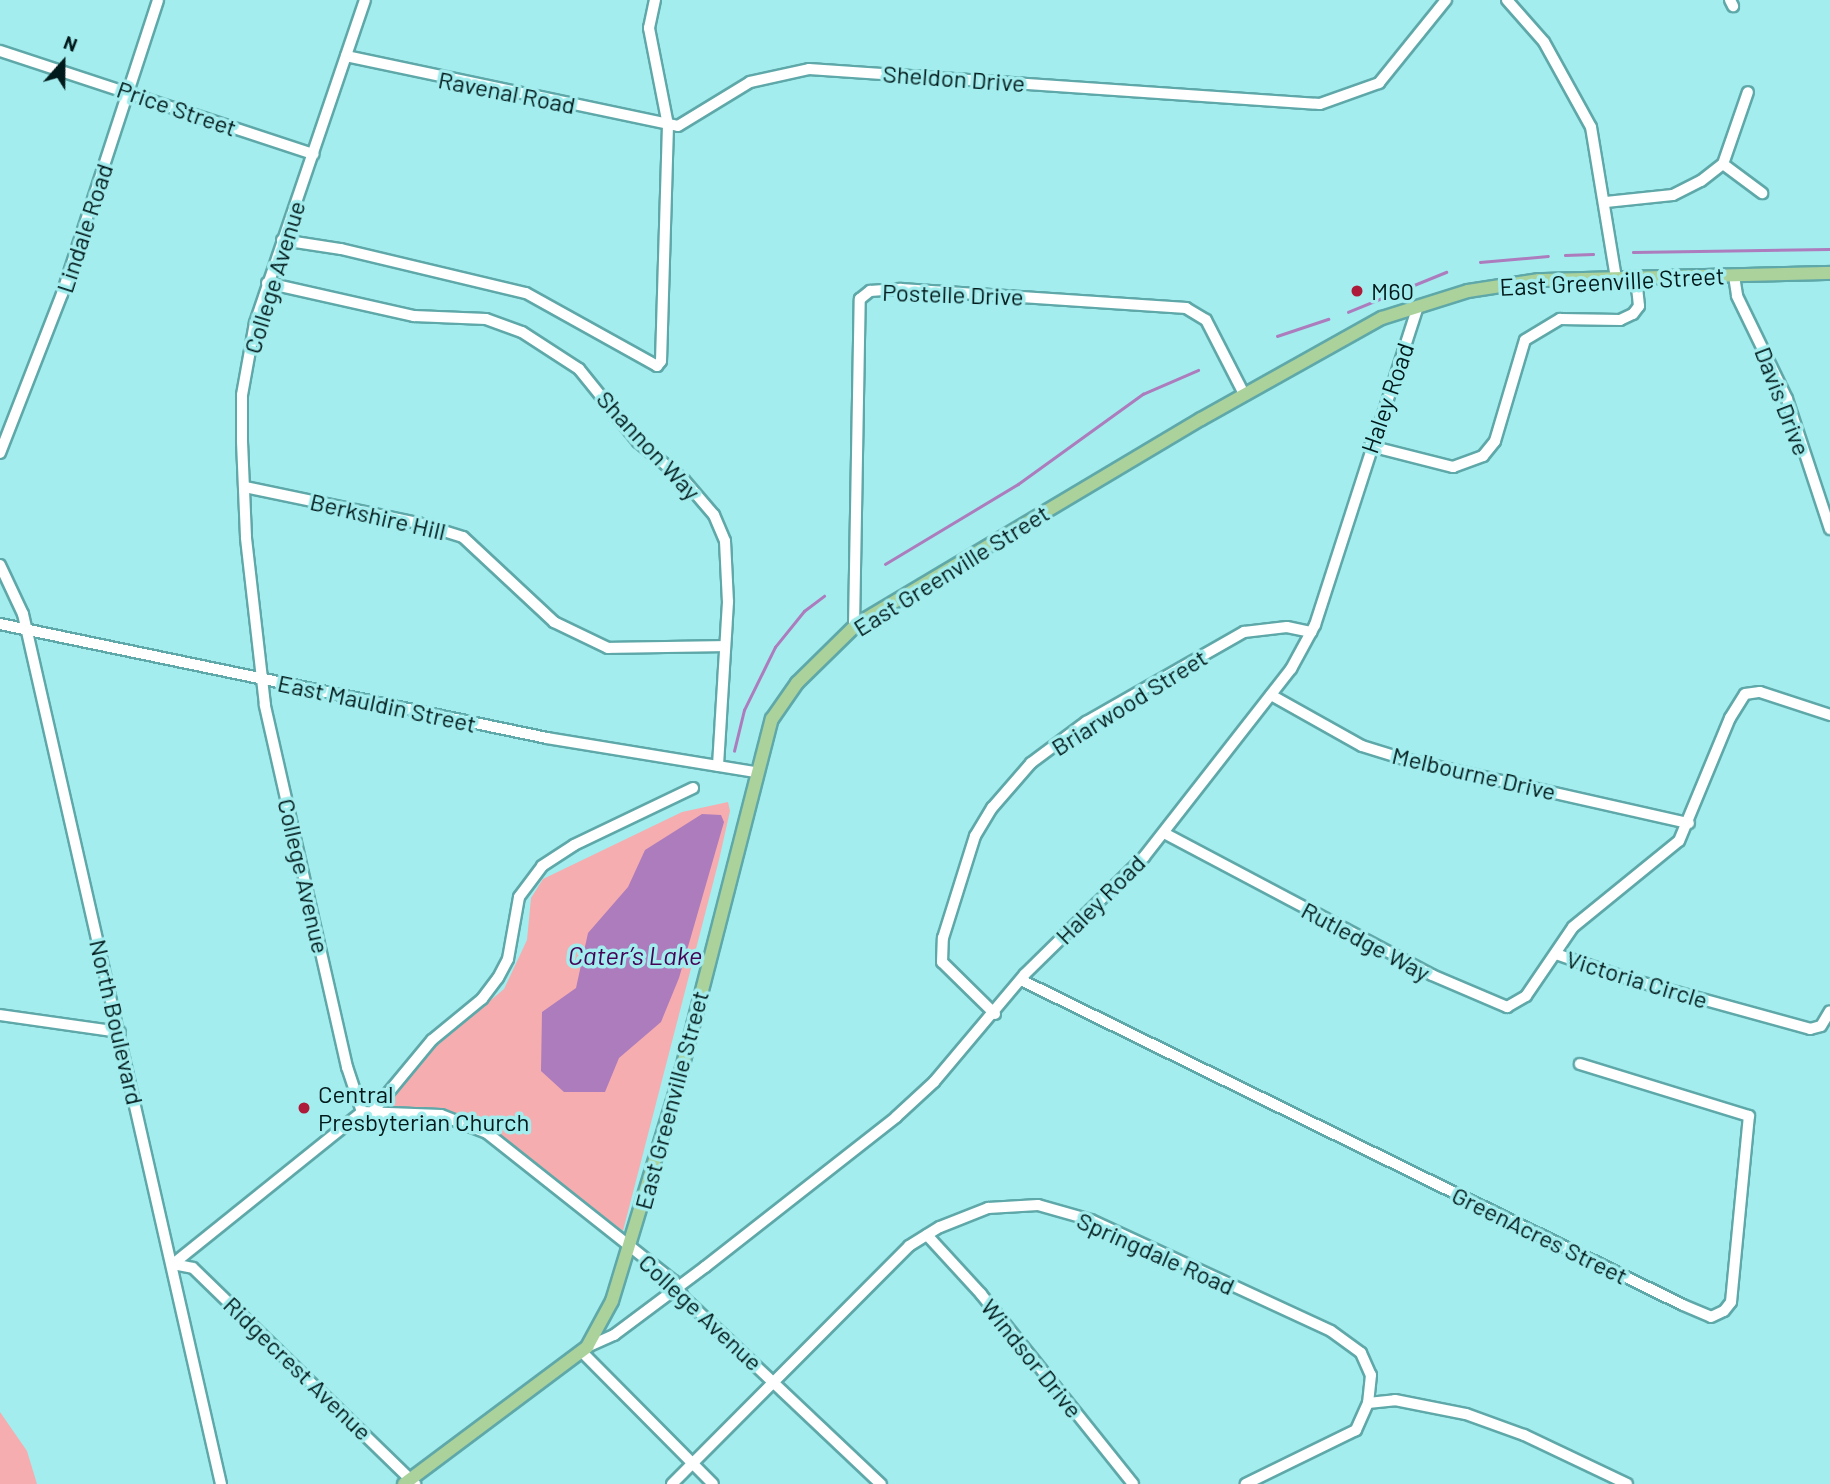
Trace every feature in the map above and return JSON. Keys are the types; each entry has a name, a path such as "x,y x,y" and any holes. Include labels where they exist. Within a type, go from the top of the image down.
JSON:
{"main road":[{"name":"East Greenville Street","path":"410,1482 584,1349 612,1301 631,1248 755,772 772,719 797,683 854,627 1349,334 1418,306 1500,284 1616,278 1830,273"}],"street":[{"name":"Lindale Road","path":"0,453 62,294 158,0"},
{"name":"College Avenue","path":"365,0 267,283 242,395 246,537 262,679 346,1067 362,1112 374,1110 441,1115 487,1133 677,1286 684,1298 775,1381 881,1484"},
{"path":"654,0 649,28 668,125"},
{"name":"Sheldon Drive","path":"668,125 695,119 750,82 809,69 1320,104 1378,83 1402,59 1446,0"},
{"path":"1507,0 1544,42 1591,127 1606,202 1616,278"},
{"name":"Price Street","path":"0,51 129,91 313,154"},
{"name":"Ravenal Road","path":"346,56 668,125"},
{"path":"1606,202 1673,195 1723,164 1748,92"},
{"name":"Shannon Way","path":"282,240 517,290 557,308 651,366 661,361 668,125"},
{"path":"1723,164 1762,193"},
{"name":"Davis Drive","path":"1734,276 1737,296 1787,398 1830,529"},
{"path":"1370,446 1453,467 1483,456 1495,441 1525,340 1560,319 1620,320 1633,314 1639,306 1636,278"},
{"name":"Shannon Way","path":"267,283 414,316 486,319 550,346 579,369 638,442 684,480 714,515 725,541 728,602 718,766"},
{"name":"Postelle Drive","path":"854,627 860,299 870,291 901,289 1186,308 1206,320 1244,394"},
{"name":"Haley Road","path":"584,1349 614,1335 896,1117 995,1014 1021,980 1164,833 1271,695 1311,632 1418,306"},
{"name":"Berkshire Hill","path":"245,486 418,523 463,537 554,622 608,648 724,646"},
{"name":"North Boulevard","path":"0,565 26,629 173,1264 221,1484"},
{"name":"East Mauldin Street","path":"0,624 548,738 755,772"},
{"name":"Briarwood Street","path":"995,1014 942,962 943,937 975,836 992,808 1031,763 1086,722 1244,632 1287,627 1311,632"},
{"name":"Victoria Circle","path":"1830,715 1760,692 1745,694 1730,718 1689,823 1679,841 1573,928 1556,954 1629,979 1810,1029 1821,1026 1830,1011"},
{"name":"Melbourne Drive","path":"1271,695 1362,746 1393,756 1689,823"},
{"path":"374,1110 432,1040 482,999 498,978 508,959 519,897 542,866 574,845 693,788"},
{"name":"Rutledge Way","path":"1164,833 1482,1000 1507,1007 1526,996 1556,954"},
{"name":"GreenAcres Street","path":"1021,980 1683,1305 1711,1317 1724,1311 1731,1303 1749,1116 1580,1064"},
{"path":"0,1015 120,1032"},
{"path":"173,1264 362,1112"},
{"name":"Springdale Road","path":"673,1484 909,1246 927,1235 988,1208 1038,1205 1091,1220 1347,1341 1361,1353 1371,1375 1368,1403 1356,1430 1246,1484"},
{"name":"Windsor Drive","path":"927,1235 981,1294 1133,1484"},
{"name":"Ridgecrest Avenue","path":"173,1264 193,1268 410,1482"},
{"path":"584,1349 713,1484"},
{"path":"1368,1403 1395,1400 1466,1414 1524,1435 1627,1484"}],"shaded area":[{"path":"728,802 730,811 719,860 623,1231 500,1137 463,1118 429,1109 392,1107 388,1099 427,1054 504,989 527,940 531,898 543,879 682,812"},
{"path":"0,1412 27,1451 37,1484 0,1484"}],"water":[{"name":"Cater’s Lake","path":"702,814 721,815 724,822 679,978 661,1022 619,1058 605,1092 564,1092 541,1071 542,1012 576,988 588,933 628,887 645,850"}],"waterway":[{"path":"1633,252 1830,249"},
{"path":"1565,255 1593,254"},
{"path":"1480,262 1548,256"},
{"path":"1348,312 1446,272"},
{"path":"1277,336 1328,319"},
{"path":"885,564 1018,484 1143,394 1198,370"},
{"path":"734,751 744,710 775,647 804,611 824,596"}],"place":[{"name":"M60","path":"1357,291"},
{"name":"Central Presbyterian Church","path":"304,1108"}]}
